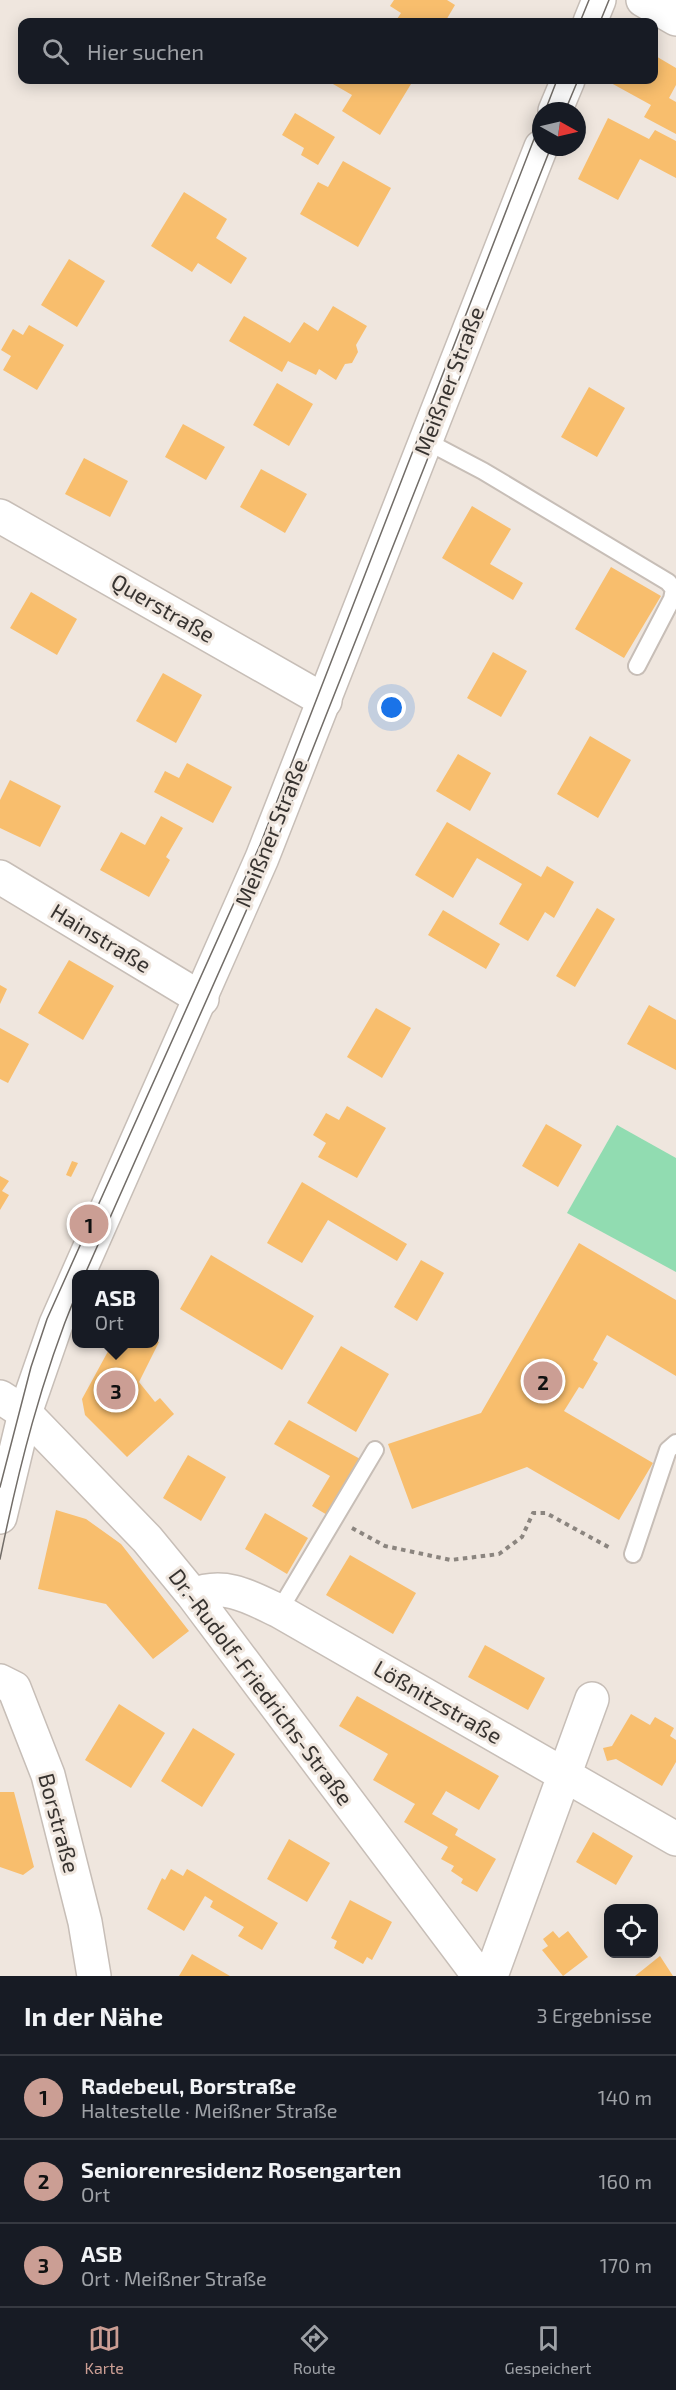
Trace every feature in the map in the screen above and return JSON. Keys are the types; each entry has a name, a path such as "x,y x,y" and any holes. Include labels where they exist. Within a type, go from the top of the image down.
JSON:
{"street":[{"path":"592,18 599,0"},
{"path":"643,0 676,19"},
{"path":"559,102 566,84"},
{"name":"Meißner Straße","path":"79,1270 202,999 262,858 537,156"},
{"name":"Querstraße","path":"0,516 325,701"},
{"name":"Hainstraße","path":"0,877 202,999"},
{"name":"Meißner Straße","path":"0,1517 13,1405 56,1324 72,1286"},
{"name":"Dr.-Rudolf-Friedrichs-Straße","path":"13,1405 147,1539 193,1595 479,1976"},
{"name":"Lößnitzstraße","path":"193,1595 223,1588 279,1611 676,1839"},
{"name":"Borstraße","path":"0,1681 14,1688 48,1775 85,1922 94,1976"},
{"path":"490,1976 592,1699"}],"lane":[{"path":"426,441 483,471 668,582 674,589 672,599 637,666"},
{"path":"633,1554 668,1450 676,1443"},
{"path":"279,1611 375,1449"}],"path":[{"path":"335,1519 385,1546 451,1560 499,1554 522,1537 534,1513 546,1513 615,1551 633,1554"}],"green space":[{"path":"617,1125 676,1158 676,1272 567,1213"}],"building":[{"path":"394,0 447,0 455,5 447,18 398,18 401,13 390,6"},
{"path":"658,57 676,68 676,85 669,98 676,102 676,134 644,117 651,105 613,84 658,84"},
{"path":"333,84 411,84 380,135 342,111 352,95"},
{"path":"295,113 335,137 318,165 301,155 304,148 282,135"},
{"path":"608,118 649,139 655,130 676,141 676,178 640,159 618,200 578,179"},
{"path":"343,161 391,188 358,247 300,214 318,182 328,187"},
{"path":"184,192 227,219 216,238 247,258 231,284 198,263 192,272 151,246"},
{"path":"69,259 105,281 77,327 41,305"},
{"path":"333,306 367,326 356,345 358,352 352,363 345,364 336,380 319,369 316,375 288,361 282,372 229,341 244,316 290,343 304,322 318,331"},
{"path":"29,325 64,345 37,390 3,370 11,356 1,350 13,329 23,335"},
{"path":"277,383 313,404 289,446 253,425"},
{"path":"589,387 625,408 597,457 561,437"},
{"path":"183,424 225,447 206,480 165,457"},
{"path":"84,458 128,481 110,517 65,494"},
{"path":"261,469 307,494 285,533 240,507"},
{"path":"472,506 511,529 490,564 523,583 513,600 442,558"},
{"path":"611,567 661,596 624,658 575,629"},
{"path":"31,592 77,619 57,655 10,628"},
{"path":"493,652 527,671 501,717 467,698"},
{"path":"163,673 202,695 176,743 136,721"},
{"path":"590,736 631,760 598,818 557,794"},
{"path":"458,754 491,773 470,811 436,791"},
{"path":"187,763 232,787 213,823 154,792 165,771 179,778"},
{"path":"10,780 61,806 40,847 0,828 0,800"},
{"path":"161,816 183,828 166,857 170,860 149,897 100,870 121,832 145,845"},
{"path":"447,822 541,877 547,866 574,882 554,918 545,912 528,941 499,924 522,884 477,858 453,898 415,875"},
{"path":"597,908 615,919 575,987 556,976"},
{"path":"443,910 500,944 486,969 428,935"},
{"path":"69,960 114,986 83,1040 38,1013"},
{"path":"0,985 7,989 0,1004"},
{"path":"649,1005 676,1020 676,1070 627,1044"},
{"path":"376,1008 411,1028 382,1078 347,1057"},
{"path":"0,1028 29,1044 8,1083 0,1079"},
{"path":"347,1106 386,1128 357,1178 318,1157 326,1143 313,1135 326,1113 339,1120"},
{"path":"546,1124 582,1145 558,1187 522,1166"},
{"path":"72,1161 78,1163 71,1177 66,1175"},
{"path":"0,1176 9,1181 2,1191 9,1195 0,1210"},
{"path":"302,1182 407,1244 397,1261 328,1220 302,1263 267,1243"},
{"path":"579,1243 676,1300 676,1376 607,1335 593,1360 598,1363 583,1389 579,1387 564,1411 653,1463 619,1520 527,1467 412,1509 388,1444 481,1413"},
{"path":"211,1255 314,1316 282,1370 180,1309"},
{"path":"421,1260 444,1273 417,1321 394,1307"},
{"path":"341,1346 389,1374 356,1432 307,1403"},
{"path":"110,1348 156,1348 139,1382 155,1402 160,1398 174,1414 127,1457 85,1415 82,1399"},
{"path":"289,1420 362,1460 329,1516 312,1506 330,1476 274,1444"},
{"path":"188,1455 226,1477 201,1521 163,1498"},
{"path":"56,1510 86,1519 121,1544 189,1631 153,1659 106,1604 38,1589"},
{"path":"265,1513 308,1538 287,1574 245,1549"},
{"path":"350,1555 416,1593 393,1634 326,1595"},
{"path":"485,1645 545,1678 528,1710 468,1677"},
{"path":"357,1696 499,1776 479,1810 446,1791 432,1814 458,1829 455,1835 496,1859 477,1892 461,1883 463,1879 451,1871 454,1866 441,1859 448,1847 404,1822 415,1804 373,1780 388,1754 339,1726"},
{"path":"119,1704 165,1733 131,1788 85,1760"},
{"path":"631,1714 650,1725 655,1717 674,1728 670,1736 676,1740 676,1762 662,1786 616,1759 607,1761 603,1748 612,1746"},
{"path":"193,1728 235,1754 202,1807 161,1781"},
{"path":"0,1792 14,1792 34,1867 23,1875 0,1867"},
{"path":"593,1832 633,1856 616,1885 576,1862"},
{"path":"289,1839 330,1863 307,1902 267,1879"},
{"path":"171,1869 183,1876 187,1869 278,1923 262,1950 238,1936 244,1927 210,1907 213,1901 205,1896 184,1931 147,1909 162,1878 165,1880"},
{"path":"350,1900 392,1922 372,1960 367,1957 363,1964 334,1948 337,1941 331,1938"},
{"path":"553,1931 559,1938 568,1931 588,1957 563,1976 542,1950 548,1946 543,1939"},
{"path":"192,1954 230,1976 179,1976"},
{"path":"660,1956 673,1976 635,1976 658,1958"}],"tram line":[{"path":"582,18 589,0"},
{"path":"602,18 609,0"},
{"path":"548,102 555,84"},
{"path":"569,102 576,84"},
{"path":"0,1487 31,1367 47,1319 260,845 532,144"},
{"path":"87,1270 270,857 547,156"},
{"path":"0,1559 32,1424 52,1357 72,1305"}],"place":[{"name":"Radebeul, Borstraße","path":"89,1224"},
{"name":"Seniorenresidenz Rosengarten","path":"543,1381"},
{"name":"ASB","path":"116,1390"}]}
